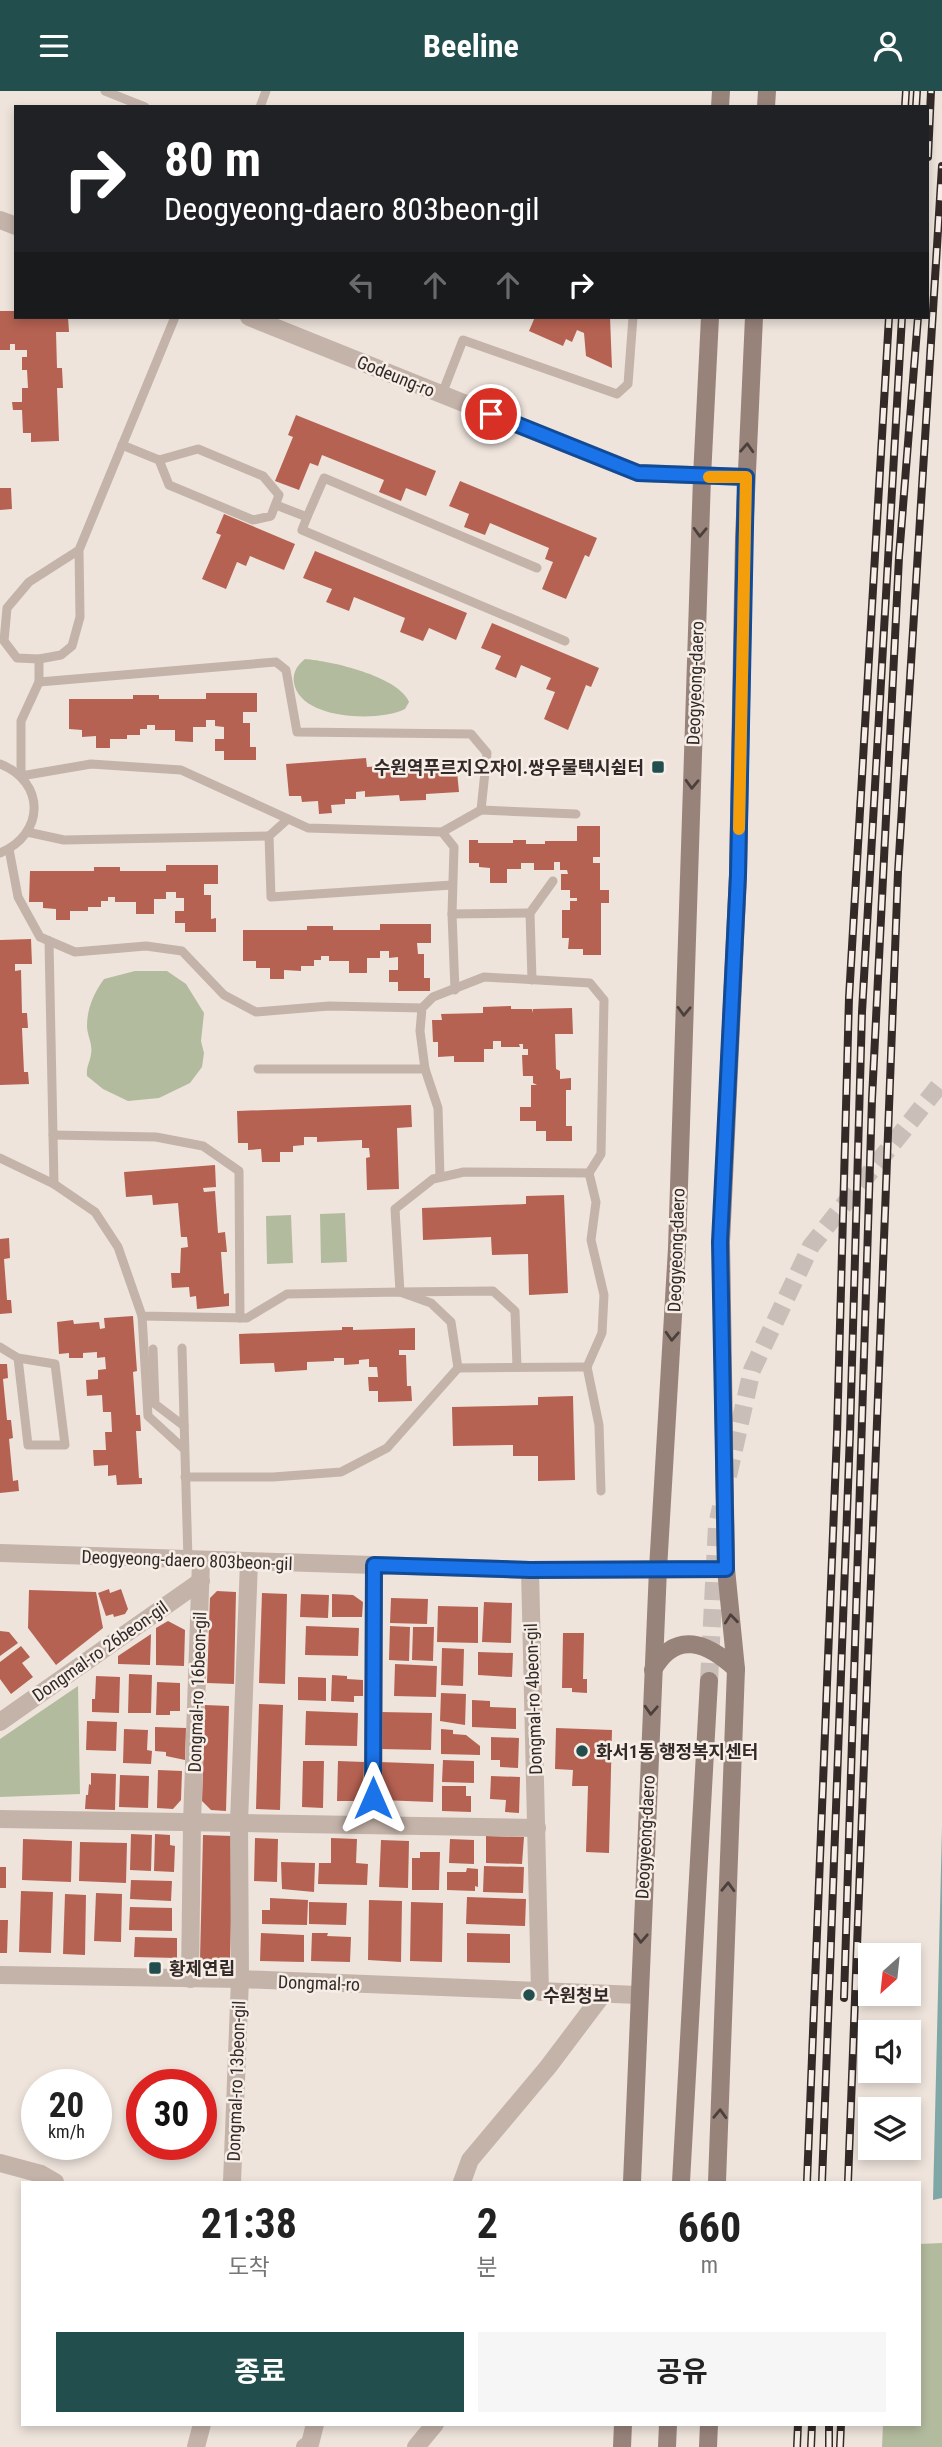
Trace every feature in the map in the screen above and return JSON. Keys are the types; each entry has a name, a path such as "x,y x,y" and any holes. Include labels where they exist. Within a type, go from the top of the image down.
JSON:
{"main road":[{"name":"Deogyeong-daero","path":"632,2181 653,1670 677,1248 702,477 710,319"},
{"path":"718,2181 736,1669 726,1569 720,1242 738,875 746,477 754,319"},
{"path":"653,1670 670,1650 687,1643 706,1647 736,1669"},
{"path":"681,2181 709,1681"},
{"path":"622,2447 623,2426"},
{"path":"667,2447 668,2426"},
{"path":"708,2447 709,2426"}],"street":[{"name":"Godeung-ro","path":"254,319 638,473 746,477"},
{"name":"Deogyeong-daero 803beon-gil","path":"0,1553 530,1570 726,1569"},
{"name":"Dongmal-ro 16beon-gil","path":"190,1979 192,1823 201,1581 194,1561"},
{"name":"Dongmal-ro 13beon-gil","path":"232,2181 240,1979 239,1822 248,1562"},
{"path":"373,1824 374,1565"},
{"name":"Dongmal-ro 4beon-gil","path":"530,1570 540,1992"},
{"name":"Dongmal-ro 26beon-gil","path":"0,1722 201,1581"},
{"path":"0,1818 537,1828"},
{"name":"Dongmal-ro","path":"0,1975 240,1979 638,1995"},
{"path":"462,2181 470,2160 548,2067 603,1994"},
{"path":"0,2163 41,2174 53,2181"},
{"path":"196,2447 201,2426"},
{"path":"305,2447 310,2444 314,2426"},
{"path":"416,2447 433,2426"}],"lane":[{"path":"105,91 140,105"},
{"path":"79,550 29,582 7,608 4,641 18,658 39,659 61,655 72,646 80,617 79,550 174,319"},
{"path":"442,394 463,340 617,394 628,384 633,319"},
{"path":"122,445 159,460 198,449 263,476 279,495 271,516 253,520 169,485 159,460"},
{"path":"537,568 324,478 302,530 565,641"},
{"path":"275,505 307,517"},
{"path":"39,659 39,682 21,722 21,776 32,795 34,810 23,838 5,851 18,897 40,937 75,952 146,946 182,951 224,995 256,1012 329,1006 422,1008"},
{"path":"39,682 276,662 286,670 297,731 471,734 487,753 481,810"},
{"path":"0,764 21,776 91,764 181,770 308,828 442,832 481,810 576,814"},
{"path":"27,832 64,840 269,836 288,819"},
{"path":"442,832 454,847 452,914 455,990"},
{"path":"269,836 271,897 452,885"},
{"path":"532,980 530,913 553,881"},
{"path":"452,914 530,913"},
{"path":"49,941 54,1184"},
{"path":"440,1177 438,1108 425,1069 421,1031 422,1008 433,997 484,977 590,983 604,1000 601,1154 589,1173 596,1202 591,1240 604,1295 602,1333 587,1367 600,1425 601,1491"},
{"path":"258,1069 425,1069"},
{"path":"53,1135 156,1137 203,1146 239,1171 240,1318"},
{"path":"0,1158 54,1184 95,1212 118,1247 142,1316 148,1416 184,1449"},
{"path":"400,1292 396,1209 433,1179 464,1172 589,1173"},
{"path":"142,1316 247,1318 287,1294 493,1291 515,1311 517,1367"},
{"path":"400,1292 432,1303 451,1322 458,1368"},
{"path":"0,1347 18,1358 55,1364 65,1445 28,1445 18,1358"},
{"path":"182,1348 185,1477 194,1561"},
{"path":"153,1349 155,1404 184,1426"},
{"path":"185,1477 273,1477 341,1472 387,1448 458,1368 587,1367"}],"green space":[{"path":"305,659 331,663 378,677 402,693 409,702 405,709 378,716 344,715 313,706 302,698 294,683 295,671"},
{"path":"135,971 167,971 186,984 204,1013 201,1041 204,1053 202,1067 190,1083 159,1098 128,1101 103,1089 87,1076 91,1043 87,1019 92,1001 104,979"},
{"path":"345,1213 347,1262 321,1263 320,1214"},
{"path":"291,1215 293,1263 267,1264 266,1216"},
{"path":"78,1686 80,1794 0,1797 0,1739"},
{"path":"942,2243 942,2447 882,2447 883,2426 921,2426 921,2244"}],"water":[{"path":"942,1827 942,2198 933,2200"}],"building":[{"path":"0,311 14,311 14,319 68,319 69,332 56,332 57,368 62,368 63,388 57,388 59,441 31,442 31,433 23,433 22,410 13,410 12,402 22,402 22,388 28,388 27,370 22,370 22,357 27,357 27,350 15,350 15,344 10,344 10,350 0,350"},
{"path":"534,319 610,319 612,368 586,356 584,333 577,330 572,342 566,339 563,346 529,331"},
{"path":"296,415 436,471 426,496 406,488 401,501 379,492 384,480 322,455 318,466 310,463 299,490 275,481 293,437 288,435"},
{"path":"460,481 597,538 589,557 585,555 566,599 542,589 553,562 545,559 549,548 490,523 485,535 464,527 469,514 449,506"},
{"path":"0,488 11,488 12,509 0,510"},
{"path":"224,514 295,544 284,570 250,556 246,566 237,562 226,589 202,579 221,535 216,533"},
{"path":"315,551 467,613 456,640 429,628 423,641 400,632 405,618 354,597 349,611 326,602 332,589 303,578"},
{"path":"492,623 599,668 591,687 586,685 568,730 544,719 555,692 546,689 551,678 521,665 516,678 495,669 501,656 481,648"},
{"path":"206,693 257,693 257,712 243,712 243,723 250,723 250,747 256,747 256,760 224,760 224,751 215,751 215,739 224,739 224,727 215,726 215,720 206,720 206,727 193,727 193,742 175,741 175,730 155,730 155,725 147,725 147,729 140,729 140,735 127,735 127,739 110,739 110,748 96,748 96,736 82,737 82,730 69,729 69,699 133,699 133,695 159,695 159,699 206,699"},
{"path":"366,758 367,767 456,761 459,792 426,794 426,800 400,801 399,795 365,797 365,791 356,792 356,799 345,799 345,804 331,805 332,813 319,814 318,801 302,802 301,796 289,796 286,764"},
{"path":"577,826 600,826 600,857 593,857 593,863 600,863 600,890 609,890 609,903 601,903 601,955 583,955 583,949 568,949 569,938 562,938 562,910 570,910 570,901 577,901 577,898 570,898 570,890 561,890 561,874 568,874 567,870 560,870 560,862 554,862 554,870 534,870 534,863 521,863 521,869 507,869 507,883 490,883 490,868 479,867 479,863 469,863 469,840 478,840 478,843 513,843 513,840 526,840 526,844 577,841"},
{"path":"166,865 218,865 218,884 204,884 204,895 211,895 211,919 216,918 216,932 185,932 185,923 175,923 175,911 184,911 184,898 176,898 176,892 166,892 166,899 154,899 154,914 136,914 136,902 115,902 115,897 108,897 108,901 101,901 101,907 88,907 88,911 70,911 70,920 56,920 56,909 43,908 43,902 29,902 30,871 94,871 94,867 120,867 120,871 166,871"},
{"path":"380,924 431,924 431,943 417,943 418,954 424,954 424,978 430,978 430,991 398,991 398,982 389,982 389,970 398,970 398,957 389,958 389,951 380,951 380,958 367,958 367,973 349,973 349,961 329,961 329,956 321,956 321,960 314,960 314,966 301,966 301,971 284,970 284,979 270,979 270,968 256,968 256,961 243,961 243,930 307,930 307,926 333,926 333,930 380,930"},
{"path":"31,939 32,964 15,964 15,971 21,970 22,1013 27,1013 28,1028 22,1028 24,1072 28,1072 29,1084 0,1085 0,940"},
{"path":"511,1006 511,1009 532,1009 532,1013 533,1009 572,1008 573,1034 555,1034 556,1069 560,1071 560,1079 571,1078 571,1090 566,1090 566,1126 572,1126 572,1141 546,1141 546,1131 536,1131 536,1121 520,1121 520,1107 531,1107 531,1085 537,1085 533,1083 533,1076 523,1076 522,1055 528,1055 528,1049 523,1049 523,1044 519,1044 520,1047 501,1047 501,1041 493,1041 493,1049 484,1049 484,1062 454,1062 454,1056 438,1057 438,1042 433,1042 432,1020 442,1020 441,1014 483,1013 483,1007"},
{"path":"411,1105 412,1127 397,1128 399,1189 367,1190 366,1158 370,1157 369,1148 362,1148 362,1140 317,1142 317,1137 304,1137 304,1145 293,1146 293,1152 280,1152 280,1162 262,1162 261,1149 248,1150 248,1143 238,1143 237,1111"},
{"path":"215,1165 216,1187 203,1188 204,1192 215,1191 218,1233 225,1232 227,1252 221,1252 224,1294 229,1293 229,1306 197,1309 196,1296 190,1297 189,1287 172,1288 171,1273 180,1273 181,1248 188,1247 187,1237 181,1237 178,1203 153,1205 152,1195 126,1197 124,1172"},
{"path":"564,1195 568,1293 529,1295 528,1254 492,1255 491,1237 423,1240 422,1208 526,1204 526,1196"},
{"path":"9,1238 10,1258 4,1259 7,1300 11,1300 12,1313 0,1314 0,1239"},
{"path":"133,1316 137,1371 133,1372 136,1415 140,1415 141,1431 136,1431 139,1478 142,1478 142,1484 117,1485 116,1475 108,1476 108,1465 94,1466 93,1450 106,1450 105,1432 112,1432 111,1412 103,1412 102,1395 87,1396 86,1380 98,1379 98,1370 106,1369 105,1357 97,1358 97,1352 83,1353 83,1358 69,1358 69,1353 59,1354 57,1322 99,1322 100,1329 105,1328 104,1318"},
{"path":"342,1327 353,1327 353,1330 415,1328 415,1350 399,1350 399,1355 406,1355 407,1386 411,1386 412,1401 378,1402 378,1391 369,1391 368,1377 378,1377 377,1367 369,1367 369,1359 359,1360 359,1364 344,1365 344,1358 334,1358 334,1361 307,1362 307,1370 275,1372 274,1363 240,1364 239,1334 342,1330"},
{"path":"0,1364 7,1364 8,1378 3,1379 7,1420 11,1420 13,1438 9,1439 13,1481 18,1480 19,1491 0,1493"},
{"path":"573,1396 575,1480 538,1481 538,1456 513,1456 513,1445 453,1446 452,1407 538,1405 538,1397"},
{"path":"109,1589 110,1593 121,1589 128,1609 125,1614 106,1616 98,1593"},
{"path":"29,1590 96,1592 103,1628 56,1665 28,1628"},
{"path":"217,1591 236,1592 234,1684 207,1683 210,1598"},
{"path":"262,1593 287,1594 285,1684 259,1683"},
{"path":"301,1594 329,1595 328,1618 300,1617"},
{"path":"332,1594 353,1595 363,1602 362,1617 332,1617"},
{"path":"391,1598 428,1599 427,1624 390,1623"},
{"path":"484,1602 512,1603 511,1643 482,1642"},
{"path":"438,1606 478,1607 478,1643 437,1642"},
{"path":"168,1621 185,1630 184,1666 156,1665 156,1628"},
{"path":"306,1626 359,1628 358,1656 305,1655"},
{"path":"390,1626 410,1627 409,1661 389,1660"},
{"path":"413,1627 434,1627 433,1661 412,1660"},
{"path":"0,1631 9,1632 18,1643 0,1656"},
{"path":"563,1633 584,1633 583,1679 587,1679 587,1693 562,1688"},
{"path":"151,1634 150,1665 118,1664 118,1656"},
{"path":"21,1646 30,1657 22,1663 33,1677 11,1694 0,1679 0,1662"},
{"path":"442,1648 464,1649 463,1686 441,1685"},
{"path":"478,1652 513,1653 512,1677 478,1675"},
{"path":"395,1664 437,1666 436,1697 394,1696"},
{"path":"129,1674 152,1675 151,1713 128,1713"},
{"path":"332,1675 363,1680 363,1696 354,1696 354,1702 331,1701"},
{"path":"96,1676 120,1677 119,1713 92,1712"},
{"path":"298,1677 326,1678 326,1701 298,1700"},
{"path":"157,1682 180,1683 180,1711 170,1711 170,1715 156,1715"},
{"path":"441,1693 466,1694 465,1725 440,1721"},
{"path":"472,1700 490,1701 490,1707 516,1708 516,1729 472,1727"},
{"path":"259,1704 283,1705 280,1810 256,1809"},
{"path":"205,1705 229,1706 226,1811 211,1810 202,1801"},
{"path":"306,1711 358,1713 357,1746 305,1745"},
{"path":"381,1712 432,1713 431,1750 380,1749"},
{"path":"87,1721 117,1722 116,1751 86,1750"},
{"path":"155,1727 186,1728 185,1760 166,1756 166,1752 155,1751"},
{"path":"556,1728 612,1730 609,1853 586,1852 588,1786 572,1786 573,1770 555,1769"},
{"path":"124,1729 148,1730 147,1750 152,1751 151,1764 123,1763"},
{"path":"441,1729 466,1735 480,1746 480,1755 441,1754"},
{"path":"491,1737 519,1738 518,1768 500,1767 500,1760 491,1760"},
{"path":"443,1760 474,1761 474,1783 442,1782"},
{"path":"303,1761 324,1761 323,1808 302,1807"},
{"path":"338,1761 364,1762 363,1801 337,1801"},
{"path":"380,1762 434,1764 433,1802 379,1800"},
{"path":"158,1770 182,1771 181,1800 173,1809 157,1808"},
{"path":"91,1773 116,1774 115,1810 85,1809"},
{"path":"120,1775 149,1776 148,1808 119,1807"},
{"path":"491,1776 520,1777 519,1813 505,1812 506,1800 490,1799"},
{"path":"442,1786 466,1786 466,1796 471,1796 471,1812 442,1811"},
{"path":"131,1834 152,1835 151,1871 130,1870"},
{"path":"155,1834 170,1835 170,1845 175,1846 174,1872 154,1871"},
{"path":"203,1835 233,1836 230,1961 200,1960"},
{"path":"486,1836 524,1837 522,1864 486,1863"},
{"path":"255,1838 278,1839 277,1882 254,1881"},
{"path":"331,1838 357,1839 356,1863 368,1864 367,1885 318,1884 319,1863 331,1863"},
{"path":"23,1839 72,1841 71,1882 22,1880"},
{"path":"450,1839 474,1840 474,1864 449,1863"},
{"path":"381,1840 409,1841 408,1888 379,1887"},
{"path":"80,1842 127,1843 126,1883 79,1881"},
{"path":"420,1852 440,1852 439,1890 412,1890 412,1858 420,1858"},
{"path":"281,1862 315,1863 314,1892 282,1889"},
{"path":"484,1866 524,1867 523,1893 483,1892"},
{"path":"0,1867 6,1867 6,1888 0,1888"},
{"path":"467,1868 478,1869 478,1887 475,1886 475,1891 447,1890 447,1872 466,1872"},
{"path":"131,1880 172,1881 171,1901 130,1899"},
{"path":"21,1891 53,1892 51,1953 19,1952"},
{"path":"96,1893 122,1894 121,1942 94,1941"},
{"path":"65,1894 86,1895 85,1955 63,1954"},
{"path":"467,1897 526,1899 525,1926 466,1924"},
{"path":"270,1898 308,1900 307,1925 262,1924 262,1910 270,1910"},
{"path":"369,1900 402,1901 401,1962 368,1960"},
{"path":"309,1902 347,1903 346,1925 309,1924"},
{"path":"411,1902 443,1903 442,1962 410,1961"},
{"path":"130,1907 172,1908 172,1931 129,1930"},
{"path":"0,1920 8,1920 7,1953 0,1953"},
{"path":"261,1933 304,1935 304,1962 260,1961"},
{"path":"312,1933 351,1937 350,1962 311,1961"},
{"path":"467,1933 510,1934 510,1963 467,1962"},
{"path":"135,1937 177,1938 177,1958 134,1957"}],"tunnel":[{"path":"728,1476 752,1370 811,1246 942,1082"},
{"path":"709,1681 717,1525 721,1507"}],"railway":[{"path":"905,105 906,91"},
{"path":"916,105 917,91"},
{"path":"929,135 931,91"},
{"path":"848,2181 898,872 942,166"},
{"path":"807,2181 837,1434 849,998 889,319"},
{"path":"822,2181 850,1433 862,1012 902,319"},
{"path":"844,1998 872,1099 899,557 918,319"},
{"path":"797,2447 798,2426"},
{"path":"811,2447 812,2426"},
{"path":"829,2426 829,2447"},
{"path":"840,2447 841,2426"}],"slow traffic":[{"path":"709,477 746,477 739,829"}],"place":[{"name":"수원역푸르지오자이.쌍우물택시쉼터","path":"658,767"},
{"name":"화서1동 행정복지센터","path":"582,1751"},
{"name":"황제연립","path":"155,1968"},
{"name":"수원청보","path":"529,1995"}],"route":[{"path":"373,1798 374,1565 530,1570 726,1569 720,1242 738,875 746,477 638,473 491,414"}]}
